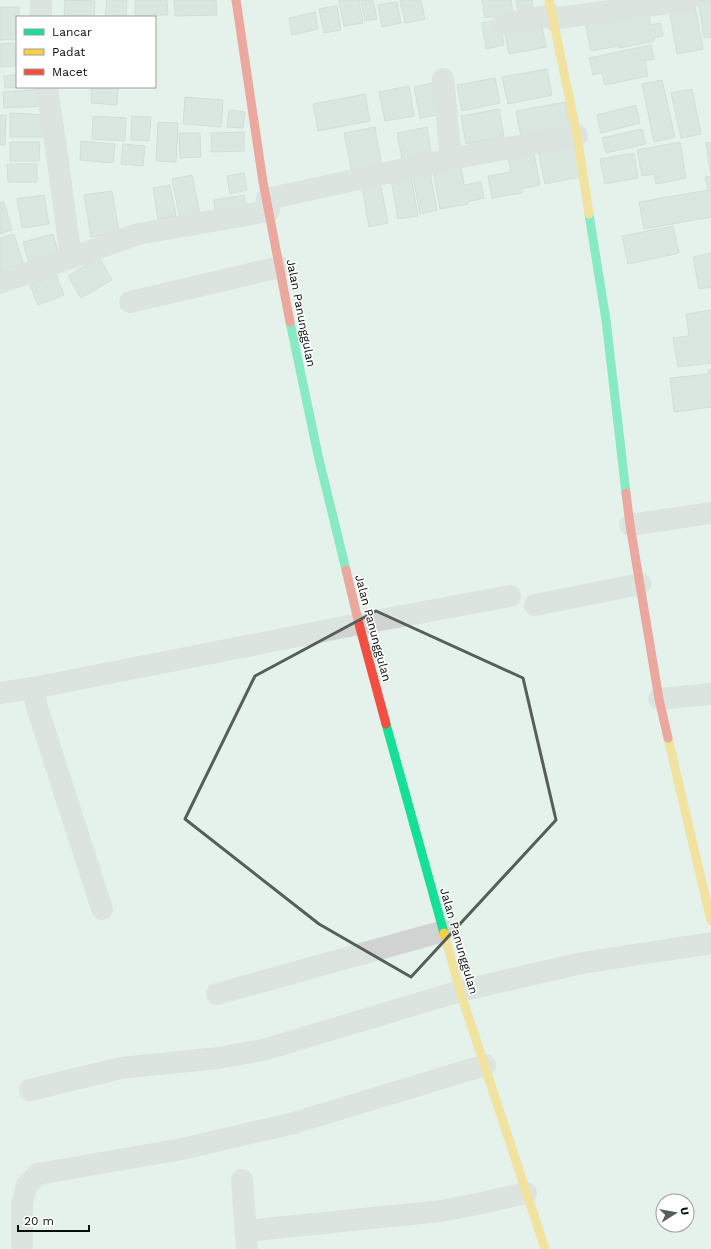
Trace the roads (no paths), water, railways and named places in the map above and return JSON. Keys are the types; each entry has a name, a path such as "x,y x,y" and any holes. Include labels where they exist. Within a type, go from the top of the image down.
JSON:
{"main road":[{"name":"Jalan Panunggulan","path":"236,0 268,205 291,329 318,455 359,624 460,991 545,1249"},
{"path":"551,11 576,135 606,320 630,526 659,699 711,922"}],"street":[{"path":"41,0 41,16"},
{"path":"503,24 551,11 688,0"},
{"path":"443,79 451,159"},
{"path":"47,88 71,258"},
{"path":"0,282 138,234 268,205 451,159 576,135"},
{"path":"130,302 280,267"},
{"path":"630,526 711,513"},
{"path":"535,605 640,584"},
{"path":"0,693 33,688 510,596"},
{"path":"33,688 37,707 102,909"},
{"path":"659,699 711,694"},
{"path":"217,994 444,931"},
{"path":"30,1090 121,1068 218,1058 263,1050 460,991 582,963 711,943"},
{"path":"22,1249 22,1204 26,1185 38,1174 182,1149 294,1122 485,1065"},
{"path":"242,1180 246,1240 441,1211 526,1193"}]}
